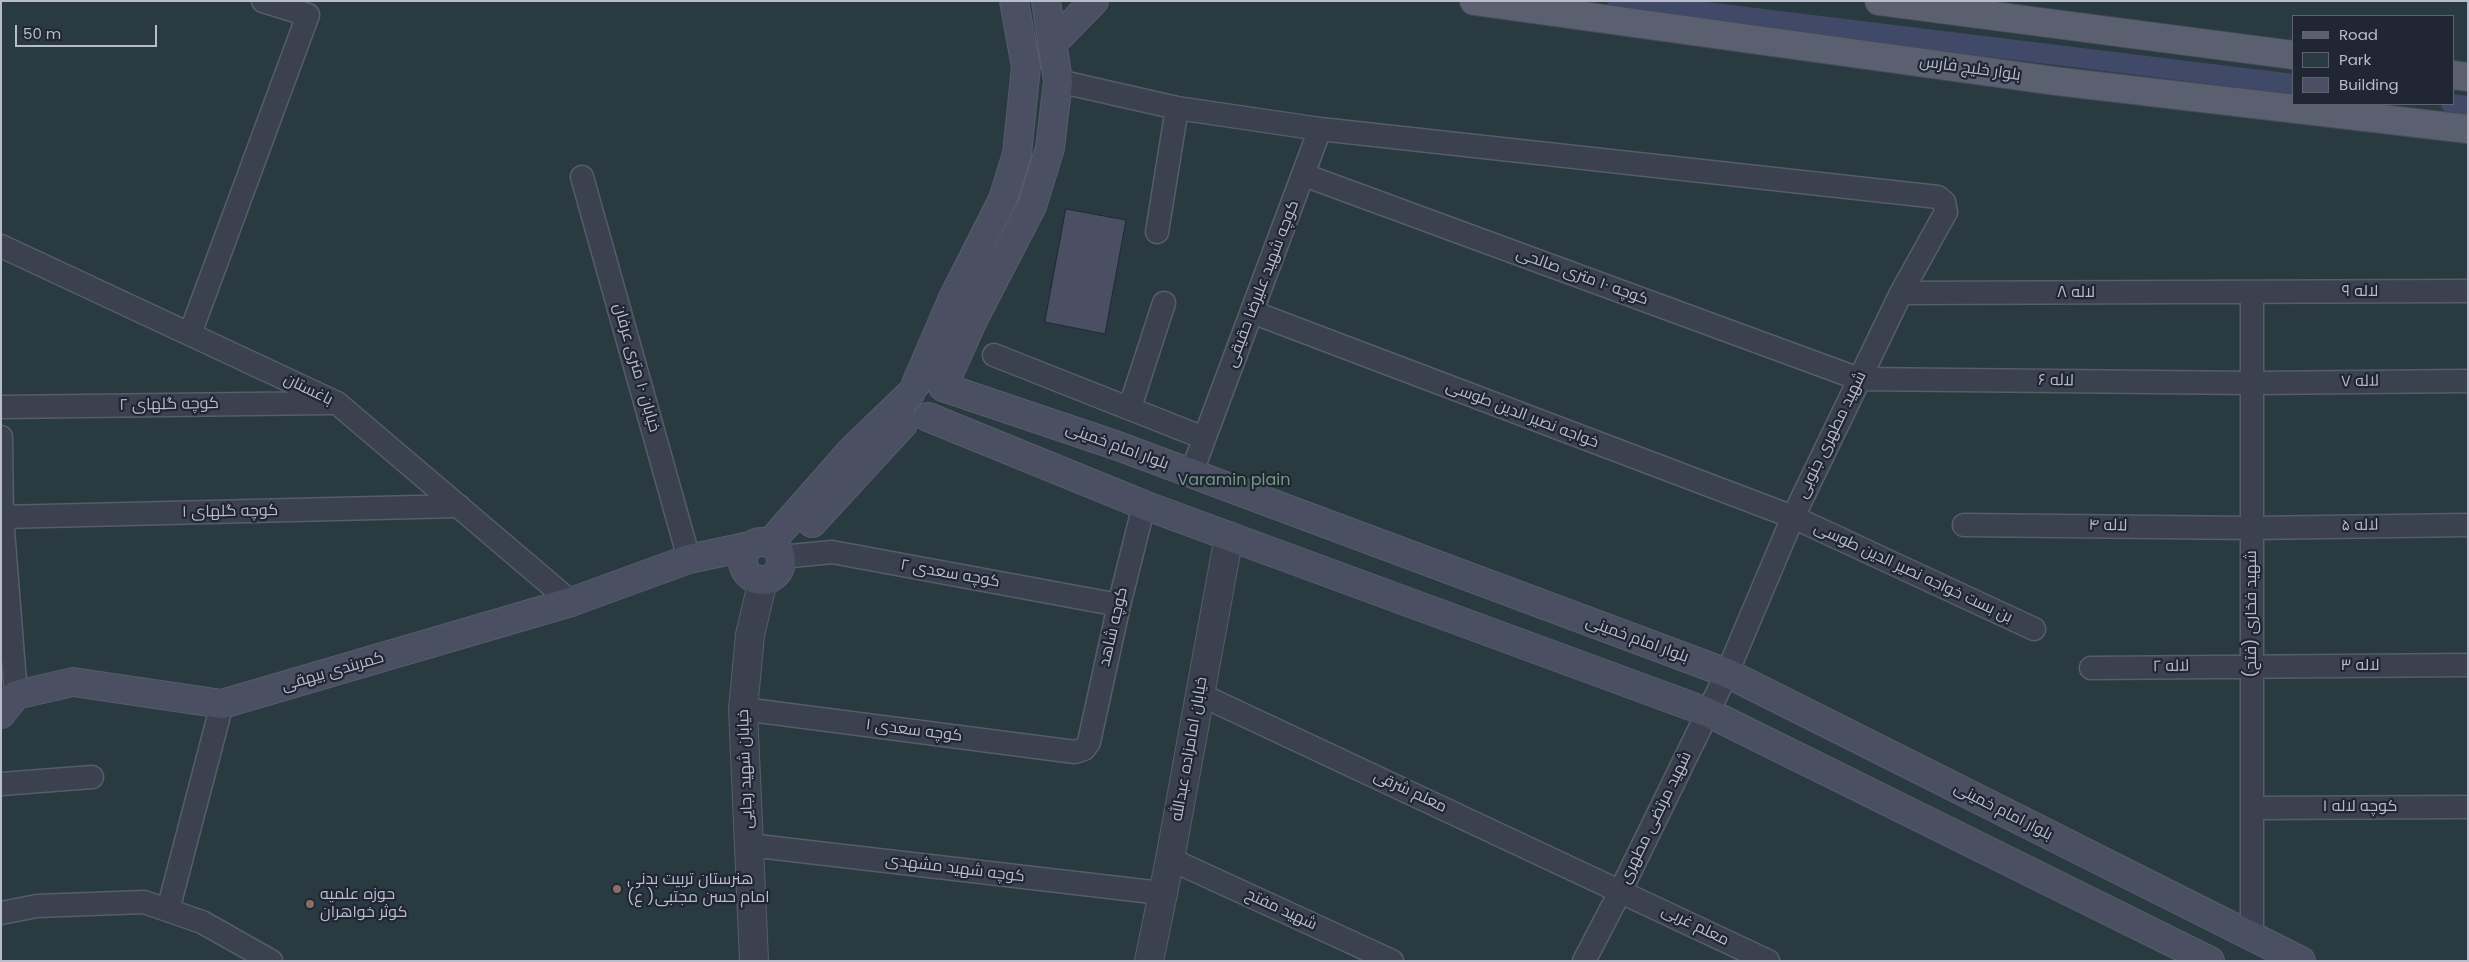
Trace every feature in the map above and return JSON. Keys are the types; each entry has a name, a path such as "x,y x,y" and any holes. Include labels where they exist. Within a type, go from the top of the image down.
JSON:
{"main road":[{"path":"1014,1 1026,67 1017,154 1002,200 954,298 917,401 1144,505 1707,712 2210,961"},
{"path":"943,387 973,320 1032,206 1050,148 1058,81 1046,1"},
{"path":"1052,44 1094,1"},
{"name":"بلوار خلیج فارس","path":"1474,1 2055,81 2468,130"},
{"path":"1880,1 2292,54"},
{"path":"2454,75 2468,77"},
{"name":"خیابان شهید رجایی","path":"762,559 852,450 917,401 939,413 946,404 947,398 943,387"},
{"name":"بلوار امام خمینی","path":"943,387 1191,474 1727,673 2301,961"},
{"path":"678,563 689,573 762,559"},
{"name":"کمربندی بیهقی","path":"8,705 73,682 222,704 571,602 678,563"}],"street":[{"path":"190,334 308,15 264,1"},
{"path":"1058,81 1177,108 1320,130"},
{"path":"1157,232 1177,108"},
{"name":"کوچه شهید علیرضا حقیقی","path":"1191,474 1320,130"},
{"name":"شهید مطهری جنوبی","path":"1320,130 1938,197 1944,202 1946,212 1901,293 1793,517 1727,673"},
{"name":"کوچه ۱۰ متری صالحی","path":"1304,175 1860,379"},
{"name":"خیابان ۱۰ متری عرفان","path":"582,177 678,563"},
{"name":"باغستان","path":"1,246 337,403 571,602"},
{"name":"لاله ۹","path":"2252,292 2468,291"},
{"name":"لاله ۸","path":"1901,293 2252,292"},
{"name":"شهید فخاری (فتح)","path":"2252,292 2252,936"},
{"path":"1130,407 1164,303"},
{"name":"خواجه نصیر الدین طوسی","path":"1252,312 1793,517"},
{"path":"994,355 1130,407 1204,438"},
{"name":"لاله ۶","path":"1860,379 2252,383"},
{"name":"لاله ۷","path":"2252,383 2468,381"},
{"name":"کوچه گلهای ۲","path":"1,407 337,403"},
{"path":"1,437 8,705"},
{"name":"کوچه شاهد","path":"1084,749 1089,742 1119,605 1144,505"},
{"name":"کوچه گلهای ۱","path":"2,517 459,506"},
{"name":"بن بست خواجه نصیر الدین طوسی","path":"1793,517 2034,629"},
{"name":"لاله ۴","path":"1964,525 2252,528"},
{"name":"لاله ۵","path":"2252,528 2468,525"},
{"name":"خیابان امامزاده عبدالله","path":"1149,961 1230,536"},
{"name":"کوچه سعدی ۲","path":"762,559 832,552 1119,605"},
{"name":"خیابان شهید رجایی","path":"754,961 743,709 750,635 762,559"},
{"name":"لاله ۳","path":"2252,666 2468,665"},
{"name":"لاله ۲","path":"2091,668 2252,666"},
{"path":"1,669 8,705"},
{"name":"شهید مرتضی مطهری","path":"1584,961 1621,890 1727,673"},
{"name":"معلم شرقی","path":"1200,694 1621,890"},
{"path":"168,910 222,704"},
{"name":"کوچه سعدی ۱","path":"743,709 1075,752 1084,749"},
{"path":"1,784 92,776"},
{"name":"کوچه لاله ۱","path":"2252,808 2468,807"},
{"name":"کوچه شهید مشهدی","path":"749,845 1161,893"},
{"name":"شهید مفتح","path":"1170,858 1392,961"},
{"name":"معلم غربی","path":"1621,890 1768,961"},
{"path":"1,913 37,906 144,902 202,922 272,961"}],"green space":[{"name":"Varamin plain","path":"1,1 2468,1 2468,961 1,961"}],"building":[{"path":"1066,209 1126,220 1105,334 1045,322"}],"waterway":[{"path":"1617,1 2292,84"},
{"path":"2454,104 2468,106"}],"place":[{"name":"هنرستان تربیت بدنی امام حسن مجتبی( ع)","path":"617,889"},
{"name":"حوزه علمیه کوثر خواهران","path":"310,904"}]}
